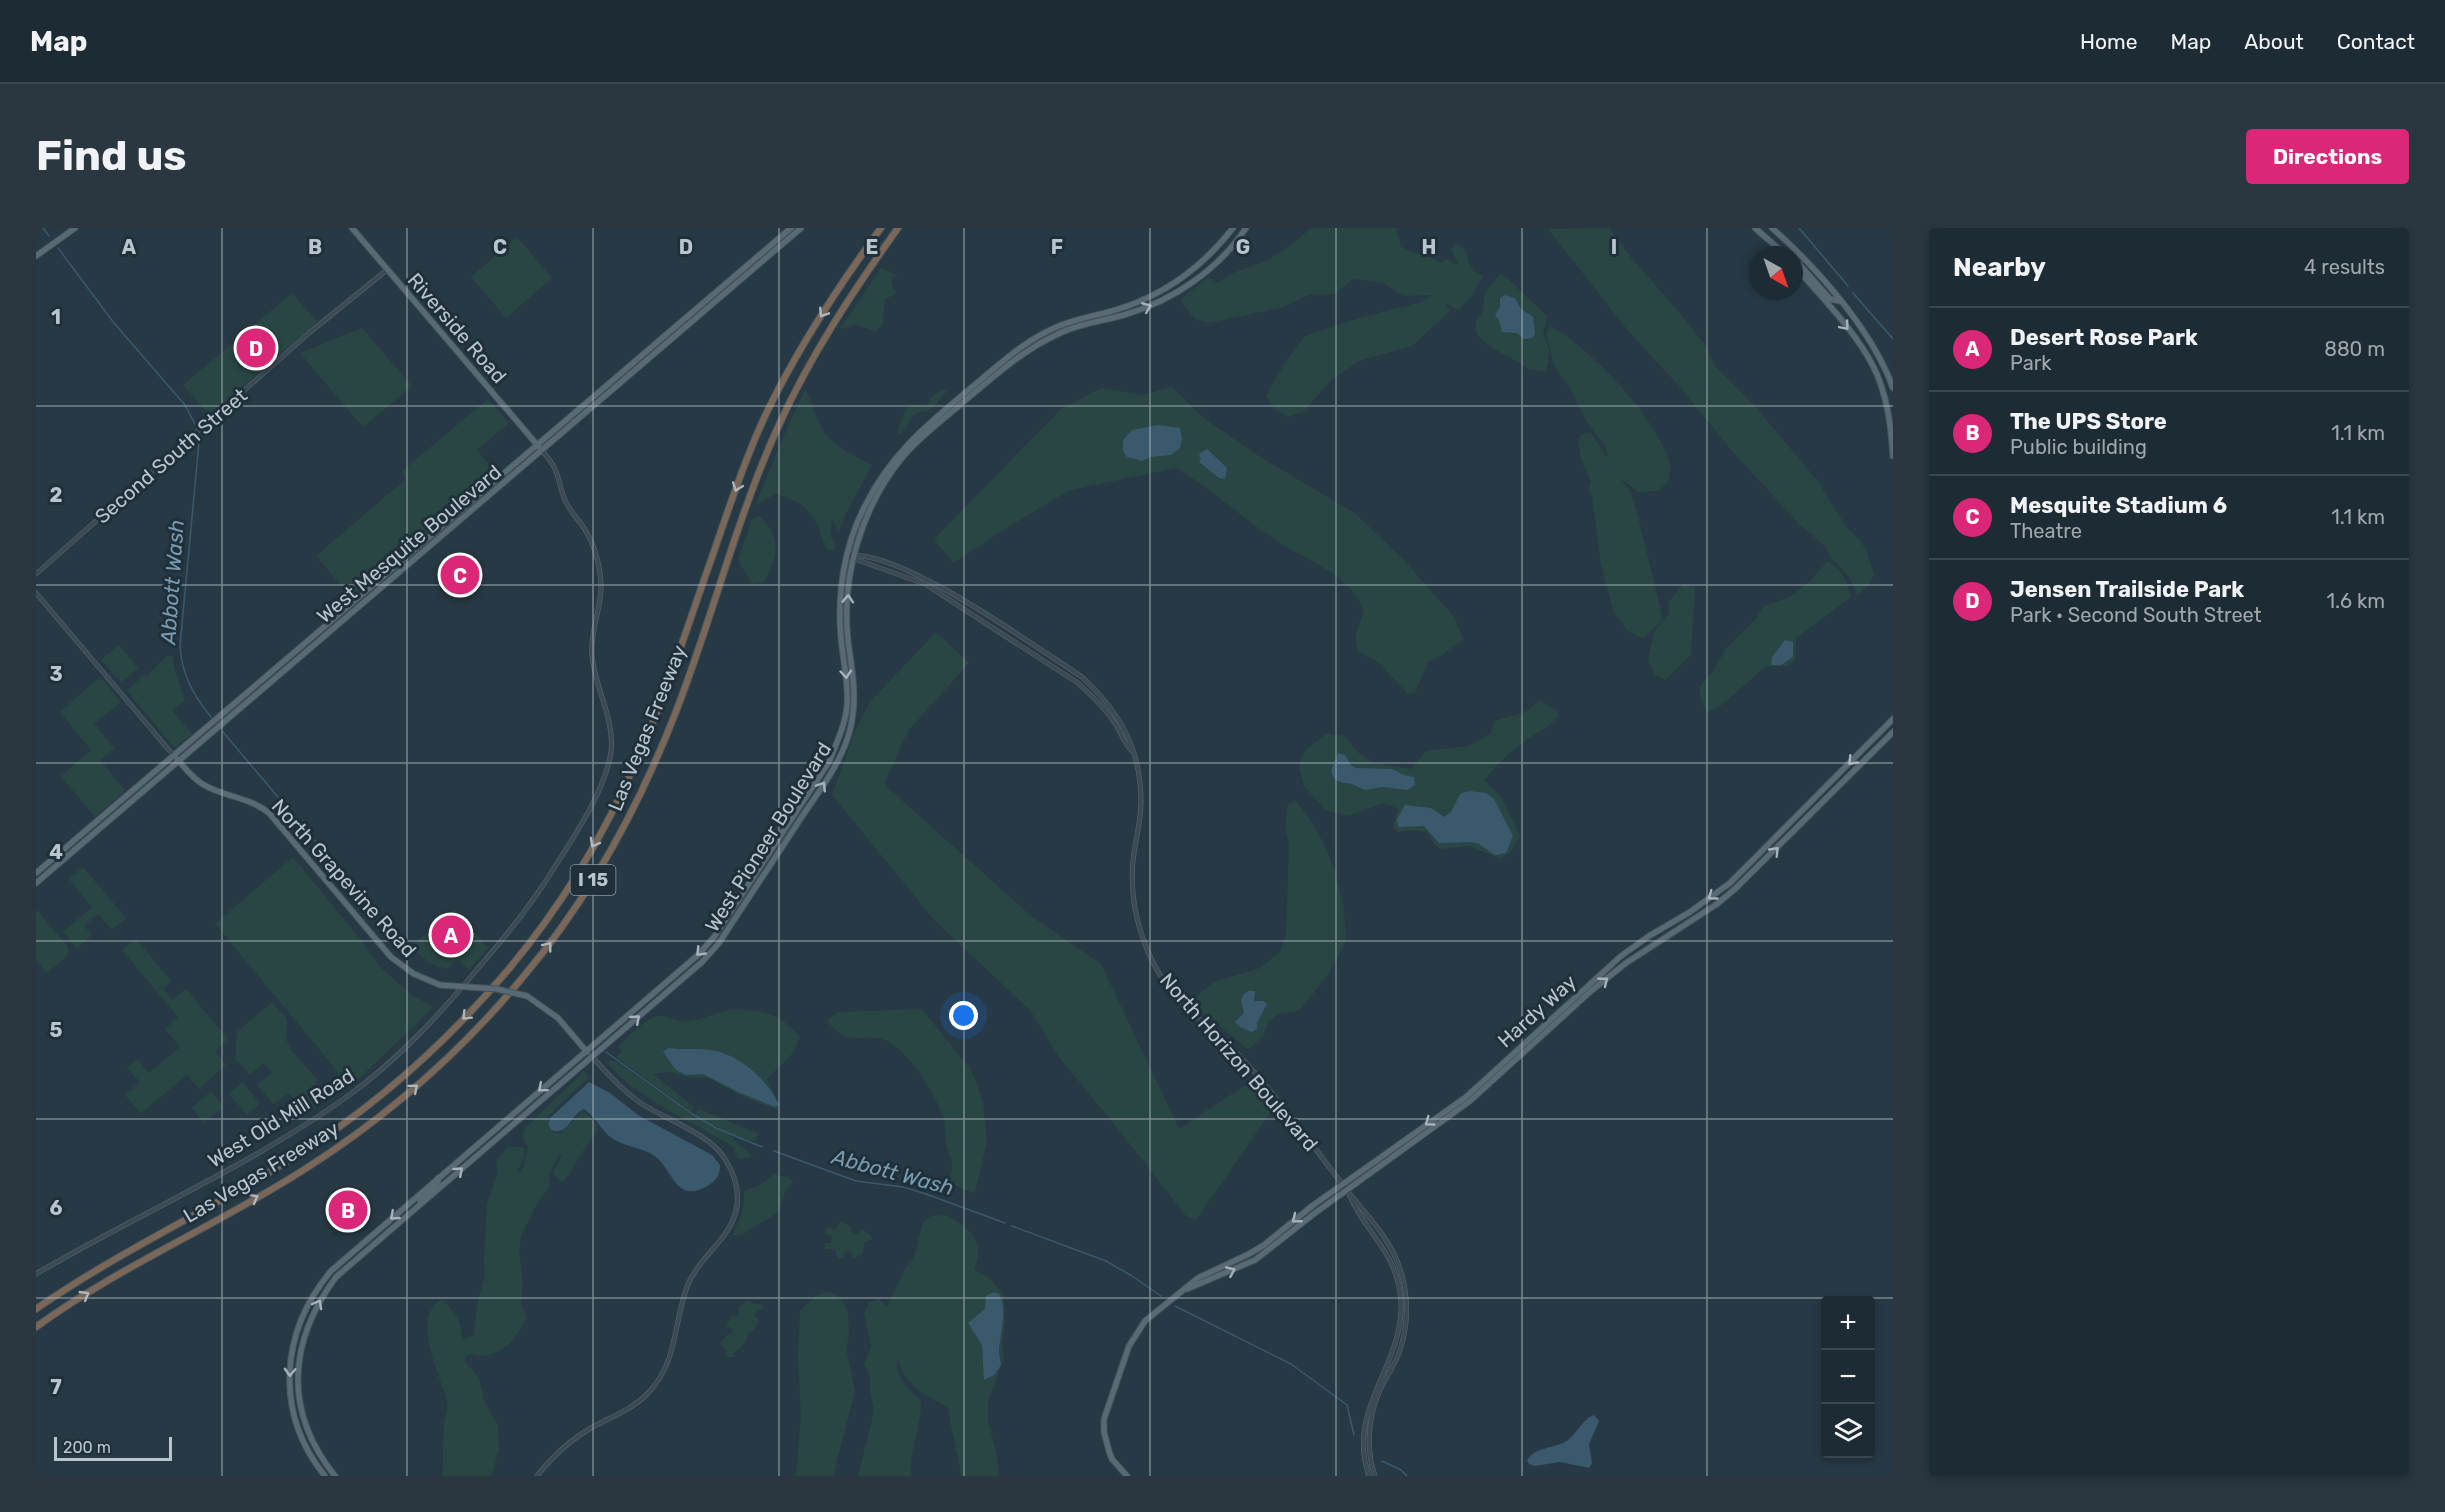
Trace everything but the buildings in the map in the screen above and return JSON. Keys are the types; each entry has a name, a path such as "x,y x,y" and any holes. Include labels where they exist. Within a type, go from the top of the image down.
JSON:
{"highway":[{"name":"Las Vegas Freeway","path":"36,1309 328,1135 404,1076 473,1009 509,969 565,892 619,798 659,706 744,468 764,419 814,326 879,228"},
{"name":"Las Vegas Freeway","path":"36,1327 59,1310 128,1269 302,1171 336,1149 418,1085 472,1033 523,977 581,898 607,858 630,815 676,712 778,427 827,333 898,228"}],"main road":[{"path":"36,255 75,228"},
{"name":"Riverside Road","path":"352,228 540,448"},
{"name":"West Mesquite Boulevard","path":"540,448 791,228"},
{"name":"West Mesquite Boulevard","path":"36,883 85,836 268,679 801,228"},
{"name":"West Pioneer Boulevard","path":"325,1476 315,1464 303,1441 290,1395 292,1343 306,1307 331,1271 698,955 714,938 829,762 842,731 847,706 847,675 839,613 841,579 864,507 897,454 916,434 1028,342 1058,326 1126,307 1167,289 1205,260 1233,228"},
{"name":"West Pioneer Boulevard","path":"335,1476 322,1460 310,1439 301,1410 298,1370 301,1345 320,1299 336,1277 702,962 719,943 834,767 849,732 854,705 854,673 848,639 849,583 859,535 868,511 885,481 902,458 930,431 1020,355 1074,328 1152,305 1193,282 1231,248 1246,228"},
{"path":"1755,228 1776,246"},
{"path":"1772,228 1793,247 1840,301 1868,338 1885,365 1893,388"},
{"path":"766,259 768,249"},
{"path":"1803,269 1830,299 1840,301"},
{"path":"1803,275 1859,344 1874,367 1886,404 1893,456"},
{"name":"Hardy Way","path":"1127,1476 1112,1460 1106,1443 1104,1419 1130,1346 1145,1321 1198,1278 1264,1245 1343,1184 1466,1097 1621,956 1730,883 1893,719"},
{"name":"Hardy Way","path":"1177,1294 1255,1260 1470,1101 1591,991 1626,963 1702,914 1736,888 1893,732"},
{"name":"North Grapevine Road","path":"176,758 197,781 251,801 268,813 391,957 414,974 440,985 497,989 527,996 558,1018 592,1057"},
{"name":"West Mesquite Boulevard","path":"36,873 85,836"},
{"path":"417,1208 420,1201 438,1183 438,1178"}],"street":[{"name":"Second South Street","path":"36,574 295,348 309,333 388,269"},
{"name":"West Old Mill Road","path":"36,1274 147,1211 186,1194 260,1152 329,1109 367,1080 408,1045 454,997 530,904 568,846 605,776 611,748 610,724 591,652 601,590 595,551 587,534 566,504 554,467 540,448"},
{"path":"848,556 855,556"},
{"name":"North Horizon Boulevard","path":"855,556 925,584 1078,683 1098,701 1110,716 1132,751 1138,771 1141,802 1133,864 1135,902 1141,931 1151,957 1163,979 1178,998 1194,1015 1233,1048 1305,1132 1343,1184 1386,1250 1396,1274 1401,1299 1400,1327 1394,1353 1373,1393 1365,1418 1363,1449 1369,1476"},
{"path":"36,593 176,758"},
{"path":"537,1476 566,1445 590,1428 640,1401 656,1384 672,1352 689,1283 698,1265 729,1230 737,1206 738,1191 734,1175 724,1156 711,1143 641,1103 618,1086 592,1057"},
{"name":"North Horizon Boulevard","path":"1347,1190 1355,1197 1389,1246 1401,1271 1407,1299 1406,1328 1398,1356 1378,1395 1371,1419 1369,1444 1375,1476"}],"green space":[{"path":"1311,228 1396,228 1401,247 1440,263 1448,259 1456,265 1458,264 1451,250 1457,244 1466,251 1473,269 1483,276 1472,296 1458,310 1445,302 1450,311 1412,346 1359,361 1331,380 1303,412 1287,417 1274,408 1266,396 1284,364 1305,336 1352,320 1421,302 1432,295 1403,296 1384,283 1353,279 1334,294 1309,295 1281,308 1208,323 1195,319 1180,300 1208,277 1218,283 1234,273 1267,260"},
{"path":"1609,228 1706,346 1715,366 1753,404 1817,480 1847,528 1860,540 1867,552 1874,574 1869,585 1858,595 1849,577 1830,556 1826,547 1798,523 1733,452 1680,387 1630,333 1548,229"},
{"path":"517,237 552,278 506,318 471,277"},
{"path":"881,268 897,275 892,278 891,282 896,294 885,299 882,326 876,331 855,325 840,329"},
{"path":"1500,274 1547,316 1543,333 1549,349 1545,372 1528,369 1479,337 1476,330 1477,321 1483,310 1485,294"},
{"path":"292,293 317,322 210,415 183,385"},
{"path":"1550,326 1584,350 1619,385 1650,423 1670,462 1668,482 1658,491 1638,492 1621,479 1630,491 1638,517 1663,619 1643,639 1628,631 1613,610 1601,565 1592,496 1588,491 1591,481 1581,459 1578,442 1581,435 1591,433 1608,459 1605,446 1586,420 1570,388 1554,365 1546,334"},
{"path":"362,328 412,386 363,427 300,353"},
{"path":"1172,387 1205,419 1262,458 1356,514 1403,559 1455,618 1463,639 1442,655 1428,662 1415,693 1408,694 1378,662 1358,651 1355,637 1364,611 1349,587 1327,570 1264,532 1177,468 1070,490 953,563 934,539 1061,409 1101,388 1141,395"},
{"path":"805,389 820,425 830,439 842,449 872,465 839,531 832,520 830,535 835,545 834,550 828,550 816,521 807,509 796,501 775,494 755,506"},
{"path":"942,390 947,390 936,404 927,411 915,414 898,435 906,409 915,405 928,406 930,398"},
{"path":"488,399 509,423 477,450 497,474 351,597 316,556 406,479 401,472"},
{"path":"759,516 771,531 775,556 764,582 752,584 738,560 752,519"},
{"path":"1827,562 1841,572 1851,597 1796,638 1795,659 1789,666 1765,667 1719,707 1707,712 1701,700 1699,687 1714,670 1726,648 1756,619 1764,606 1790,597 1806,585"},
{"path":"1683,584 1695,587 1691,655 1665,680 1655,675 1648,660 1654,632 1669,613 1668,603"},
{"path":"936,632 969,663 908,731 885,785 1031,916 1101,964 1179,1129 1247,1084 1272,1110 1196,1220 1186,1216 1061,1060 1030,1010 935,921 832,795 854,734 869,703"},
{"path":"119,645 138,668 121,682 101,660"},
{"path":"167,656 173,656 174,668 185,700 172,711 192,734 176,747 127,691"},
{"path":"100,677 121,702 94,724 114,748 100,760 125,791 95,817 61,776 91,750 60,712"},
{"path":"1540,700 1557,711 1559,715 1510,753 1484,781 1501,796 1520,836 1510,853 1501,859 1470,846 1441,849 1435,845 1427,832 1412,830 1398,832 1393,827 1398,809 1384,803 1347,816 1326,810 1304,786 1299,766 1304,752 1327,733 1345,736 1359,753 1373,762 1411,769 1426,751 1469,746 1491,733 1494,721 1525,712"},
{"path":"1296,801 1315,828 1336,875 1343,908 1346,940 1330,970 1298,1011 1278,1014 1268,1022 1264,1036 1248,1049 1189,1002 1214,982 1260,968 1280,952 1286,934 1289,845 1285,826 1288,803"},
{"path":"293,857 362,941 381,968 413,996 434,1007 349,1088 215,924"},
{"path":"83,867 126,918 112,930 98,914 84,926 92,935 77,948 63,932 92,907 69,879"},
{"path":"36,909 68,947 68,955 47,973 36,960"},
{"path":"455,909 488,948 469,970 458,960 447,969 431,964 410,947"},
{"path":"136,939 171,981 163,989 172,1000 186,989 228,1039 215,1051 226,1065 199,1089 187,1075 141,1113 125,1095 140,1082 127,1068 137,1059 149,1073 180,1047 165,1029 178,1017 122,950"},
{"path":"272,1002 287,1019 286,1039 292,1051 318,1080 315,1083 327,1097 307,1114 289,1093 273,1104 257,1085 272,1073 264,1063 249,1075 241,1064 235,1061 237,1032"},
{"path":"736,1009 756,1011 779,1018 800,1037 793,1053 767,1079 780,1105 778,1110 744,1097 709,1078 686,1077 670,1072 653,1074 694,1107 691,1112 616,1057 621,1052 619,1046 638,1027 655,1017 665,1016 690,1021"},
{"path":"922,1009 971,1070 983,1102 987,1141 975,1193 948,1183 952,1166 946,1144 944,1120 929,1087 915,1066 889,1042 873,1038 850,1038 835,1030 827,1020 838,1012"},
{"path":"611,1060 697,1119 730,1135 754,1157 739,1159 734,1152 735,1148 651,1100 635,1089 607,1063"},
{"path":"584,1071 589,1077 548,1116 548,1127 554,1133 561,1133 583,1110 597,1124 598,1130 578,1158 570,1174 562,1182 553,1173 562,1154 559,1155 550,1173 549,1188 537,1203 521,1236 519,1251 523,1283 521,1303 527,1318 513,1340 501,1349 481,1356 471,1353 466,1356 465,1362 479,1378 484,1401 498,1425 499,1450 491,1476 442,1476 443,1431 447,1405 430,1348 427,1333 428,1319 432,1308 442,1299 458,1317 463,1339 474,1335 477,1305 485,1275 487,1204 498,1171 496,1161 509,1146 524,1148 524,1158 516,1173 522,1171 528,1148 522,1136 526,1127"},
{"path":"243,1082 260,1104 247,1115 229,1094"},
{"path":"211,1091 224,1107 203,1122 192,1108"},
{"path":"699,1109 759,1134 755,1141 732,1134 695,1115"},
{"path":"774,1174 789,1178 793,1182 786,1189 779,1212 741,1235 733,1235 743,1210 744,1191 760,1185"},
{"path":"946,1215 969,1230 977,1243 978,1251 974,1270 990,1278 1004,1296 1005,1323 1002,1341 1004,1358 988,1401 988,1421 997,1456 999,1476 961,1476 948,1407 916,1388 905,1375 897,1357 900,1376 921,1400 911,1476 858,1476 874,1412 870,1375 864,1364 871,1347 864,1313 869,1303 878,1299 887,1307 905,1269 913,1260 923,1222 931,1216"},
{"path":"840,1222 851,1226 852,1234 858,1234 862,1230 871,1235 872,1240 864,1242 863,1254 853,1258 852,1253 848,1250 844,1253 843,1258 838,1258 835,1249 825,1249 824,1243 831,1243 832,1236 825,1234 826,1228 835,1229"},
{"path":"830,1291 843,1300 848,1315 849,1335 846,1349 855,1391 833,1476 796,1476 801,1414 798,1359 800,1311 816,1295"},
{"path":"748,1300 763,1305 762,1310 756,1311 755,1317 759,1320 754,1330 749,1332 745,1343 734,1353 734,1357 727,1357 720,1343 726,1336 733,1333 732,1328 726,1327 732,1316 739,1316 739,1307"}],"water":[{"path":"1505,295 1515,298 1521,309 1533,317 1535,334 1532,338 1524,339 1517,333 1502,332 1495,315 1500,307 1500,298"},
{"path":"1158,425 1180,428 1182,438 1180,448 1171,455 1151,457 1142,461 1127,457 1123,451 1123,440 1132,430"},
{"path":"1207,449 1227,468 1225,479 1219,478 1199,462 1201,459 1199,454"},
{"path":"1785,640 1793,642 1793,657 1781,665 1771,665 1772,657"},
{"path":"1338,753 1345,755 1351,765 1356,768 1392,769 1414,777 1415,785 1407,790 1383,787 1365,790 1335,780 1331,771"},
{"path":"1469,791 1486,793 1494,799 1513,836 1506,853 1495,855 1479,844 1471,842 1439,843 1424,826 1398,827 1397,819 1405,805 1431,808 1444,817 1451,812 1460,794"},
{"path":"1248,991 1255,991 1254,1001 1263,1001 1267,1004 1257,1023 1257,1029 1252,1032 1235,1022 1244,1013 1241,1001 1243,995"},
{"path":"668,1048 711,1050 732,1057 768,1086 779,1105 775,1107 740,1093 703,1074 686,1075 676,1070 663,1052"},
{"path":"589,1082 610,1093 638,1115 712,1155 720,1165 716,1179 698,1190 682,1189 656,1157 613,1139 584,1109 562,1130 551,1130 548,1124 550,1118"},
{"path":"994,1292 999,1294 1003,1307 999,1351 1001,1365 994,1375 984,1380 982,1345 968,1323 985,1309 986,1296"},
{"path":"1594,1415 1599,1421 1589,1444 1592,1463 1589,1468 1560,1462 1535,1466 1529,1464 1527,1461 1534,1453 1565,1442"}],"waterway":[{"name":"Abbott Wash","path":"43,228 49,236"},
{"path":"1799,228 1848,286"},
{"name":"Abbott Wash","path":"58,248 114,323 185,405 196,426"},
{"path":"1853,293 1893,339"},
{"name":"Abbott Wash","path":"199,442 180,646 183,666 190,684 211,717"},
{"name":"Abbott Wash","path":"223,732 375,912"},
{"name":"Abbott Wash","path":"606,1052 692,1114 716,1128 762,1147"},
{"name":"Abbott Wash","path":"774,1151 856,1181 903,1187 1005,1223"},
{"name":"Abbott Wash","path":"1012,1226 1106,1261 1161,1296"},
{"path":"1175,1306 1291,1364 1347,1405 1354,1435"},
{"path":"1382,1461 1401,1470 1407,1476"}],"place":[{"name":"Jensen Trailside Park","path":"256,348"},
{"name":"Mesquite Stadium 6","path":"460,575"},
{"name":"Desert Rose Park","path":"451,935"},
{"name":"The UPS Store","path":"348,1210"}]}
